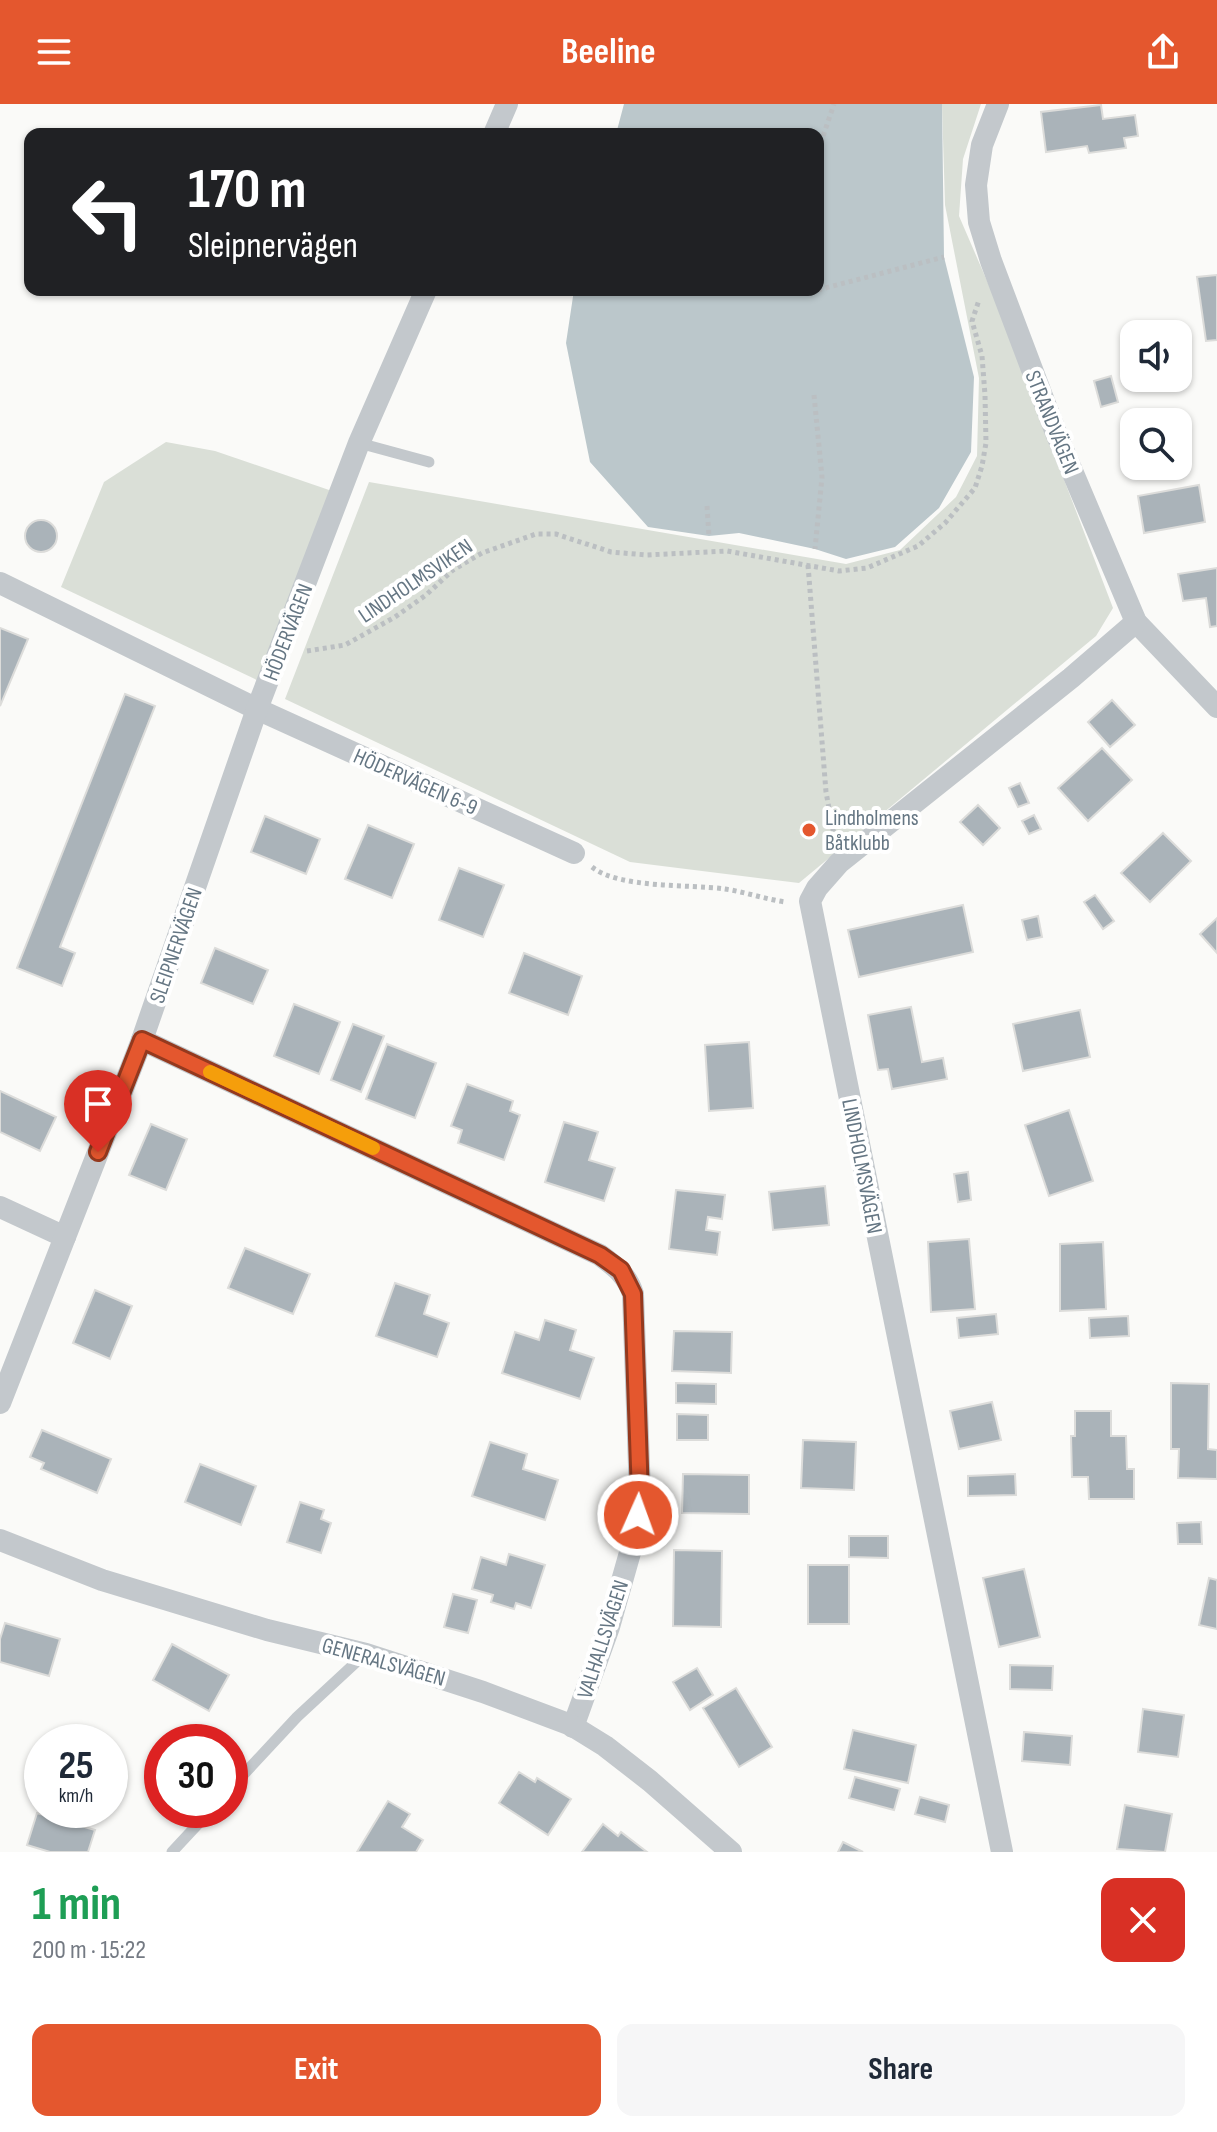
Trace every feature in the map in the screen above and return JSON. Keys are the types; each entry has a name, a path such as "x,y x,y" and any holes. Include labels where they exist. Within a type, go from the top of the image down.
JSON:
{"street":[{"path":"497,128 507,104"},
{"name":"STRANDVÄGEN","path":"998,104 982,145 976,185 979,222 991,261 1056,433 1136,622 1217,707"},
{"name":"HÖDERVÄGEN","path":"0,583 257,709 359,443 423,296"},
{"path":"810,901 839,863 1071,678 1136,622"},
{"name":"HÖDERVÄGEN 6-9","path":"257,709 574,853"},
{"name":"SLEIPNERVÄGEN","path":"0,1403 142,1040 257,709"},
{"name":"LINDHOLMSVÄGEN","path":"810,901 1002,1852"},
{"name":"VALHALLSVÄGEN","path":"142,1040 600,1255 621,1270 630,1284 633,1294 640,1495 635,1535 609,1627 573,1727"},
{"path":"0,1207 65,1237"},
{"name":"GENERALSVÄGEN","path":"0,1540 102,1580 188,1608 366,1654 483,1692 573,1727 605,1746 650,1781 731,1852"}],"lane":[{"path":"359,443 429,462"},
{"path":"248,1770 297,1717 366,1654"},
{"path":"172,1852 194,1828"}],"path":[{"path":"824,133 834,104"},
{"path":"824,288 944,257"},
{"name":"LINDHOLMSVIKEN","path":"279,652 293,654 345,645 395,617 426,595 453,570 482,553 536,534 556,534 611,552 647,555 727,551 839,571 867,568 918,546 945,523 975,488 986,443 982,356 972,321 991,261"},
{"path":"814,395 822,477 815,549"},
{"path":"707,506 709,536"},
{"path":"808,565 826,792 839,863"},
{"path":"574,853 600,873 629,880 728,889 784,902 810,901"}],"shaded area":[{"path":"624,104 942,104 944,257 974,377 971,452 939,508 895,547 846,559 739,533 709,536 648,527 590,462 566,343 573,296 824,296 824,128 618,128"},
{"path":"942,104 981,104 963,159 959,216 997,304 1113,608 1096,636 799,883 630,862 285,699 369,482 846,564 900,550 956,497 977,456 979,378 945,205"},
{"path":"166,442 215,451 332,491 259,681 61,587 104,482"}],"building":[{"path":"1101,105 1103,119 1135,115 1138,136 1124,138 1126,148 1089,153 1087,146 1046,152 1041,112"},
{"path":"1217,275 1217,340 1206,341 1197,277"},
{"path":"1111,376 1118,402 1101,407 1094,381"},
{"path":"1199,485 1205,522 1144,533 1138,496"},
{"path":"41,520 53,524 57,536 53,548 41,552 29,548 25,536 29,524"},
{"path":"1217,568 1217,626 1210,627 1206,598 1183,601 1178,574"},
{"path":"0,628 28,639 0,706"},
{"path":"125,694 155,706 60,947 75,953 62,986 17,968"},
{"path":"1112,700 1135,725 1110,747 1088,722"},
{"path":"1102,748 1132,780 1088,821 1058,788"},
{"path":"1020,783 1029,803 1018,807 1009,788"},
{"path":"978,805 1000,828 983,845 960,822"},
{"path":"1034,815 1041,829 1029,834 1022,821"},
{"path":"265,816 320,839 306,874 251,852"},
{"path":"368,825 414,844 392,898 345,879"},
{"path":"1163,833 1191,861 1150,902 1121,873"},
{"path":"459,868 504,885 483,937 439,920"},
{"path":"1095,895 1114,921 1103,929 1084,902"},
{"path":"963,905 973,952 859,977 848,930"},
{"path":"1038,916 1042,937 1027,940 1022,920"},
{"path":"1217,918 1217,953 1200,934"},
{"path":"215,948 268,970 253,1004 201,983"},
{"path":"524,953 582,976 568,1015 509,993"},
{"path":"294,1004 340,1022 319,1074 274,1056"},
{"path":"911,1007 922,1062 943,1058 947,1079 892,1089 888,1069 878,1070 868,1015"},
{"path":"1080,1010 1090,1057 1023,1071 1013,1024"},
{"path":"353,1024 384,1036 361,1092 331,1080"},
{"path":"749,1042 753,1108 709,1111 705,1045"},
{"path":"387,1044 436,1063 415,1118 366,1099"},
{"path":"467,1084 513,1101 510,1111 520,1115 504,1160 458,1143 462,1130 451,1126"},
{"path":"0,1091 56,1117 40,1151 0,1132"},
{"path":"1069,1110 1093,1181 1049,1196 1025,1125"},
{"path":"564,1122 598,1132 589,1160 615,1168 604,1201 545,1182"},
{"path":"151,1124 187,1139 166,1190 129,1175"},
{"path":"968,1172 971,1200 958,1202 954,1174"},
{"path":"825,1186 829,1225 773,1230 769,1192"},
{"path":"676,1190 725,1195 722,1219 708,1217 706,1230 720,1232 717,1255 669,1249"},
{"path":"969,1239 975,1309 931,1312 928,1242"},
{"path":"1103,1242 1106,1309 1060,1311 1060,1244"},
{"path":"245,1248 310,1274 293,1314 228,1288"},
{"path":"395,1283 430,1295 424,1314 449,1323 437,1357 376,1336"},
{"path":"95,1290 132,1306 110,1359 73,1343"},
{"path":"996,1314 998,1334 959,1338 957,1318"},
{"path":"1128,1316 1129,1336 1090,1338 1089,1318"},
{"path":"545,1320 576,1330 570,1350 594,1358 580,1399 502,1373 515,1332 539,1340"},
{"path":"674,1331 732,1332 731,1373 672,1371"},
{"path":"676,1383 716,1384 716,1404 676,1403"},
{"path":"1171,1383 1209,1384 1208,1449 1217,1450 1217,1479 1178,1478 1179,1449 1171,1449"},
{"path":"992,1402 1001,1440 959,1449 950,1411"},
{"path":"1075,1411 1111,1411 1111,1436 1126,1436 1127,1469 1134,1469 1134,1499 1089,1499 1088,1477 1072,1477 1071,1436 1075,1436"},
{"path":"677,1414 708,1415 708,1440 677,1440"},
{"path":"42,1430 111,1459 97,1493 41,1469 44,1463 30,1457"},
{"path":"803,1440 856,1442 854,1490 801,1488"},
{"path":"490,1442 527,1454 523,1469 558,1480 545,1520 472,1496"},
{"path":"200,1464 256,1486 241,1525 185,1502"},
{"path":"683,1474 749,1475 749,1514 682,1513"},
{"path":"1015,1474 1016,1495 968,1496 968,1476"},
{"path":"300,1502 324,1510 321,1519 331,1523 321,1553 287,1542"},
{"path":"1201,1522 1202,1544 1178,1544 1177,1523"},
{"path":"849,1536 888,1536 888,1558 849,1557"},
{"path":"674,1550 722,1551 721,1627 673,1626"},
{"path":"509,1554 545,1565 531,1608 516,1603 514,1609 491,1602 493,1595 472,1589 481,1557 506,1565"},
{"path":"808,1565 849,1565 849,1624 808,1624"},
{"path":"1024,1569 1040,1637 999,1647 983,1578"},
{"path":"1209,1578 1217,1580 1217,1629 1199,1625"},
{"path":"453,1594 477,1600 468,1633 444,1627"},
{"path":"5,1623 60,1639 49,1676 0,1662 0,1639"},
{"path":"172,1644 229,1675 209,1711 153,1680"},
{"path":"1010,1665 1053,1666 1052,1690 1010,1689"},
{"path":"697,1668 713,1695 690,1710 673,1682"},
{"path":"736,1688 772,1747 739,1767 703,1708"},
{"path":"1143,1709 1184,1715 1178,1757 1138,1752"},
{"path":"853,1730 916,1745 908,1783 844,1769"},
{"path":"1024,1732 1072,1736 1070,1765 1022,1761"},
{"path":"519,1772 535,1782 537,1778 571,1799 548,1835 499,1803"},
{"path":"855,1777 900,1789 894,1810 849,1798"},
{"path":"920,1797 949,1805 945,1822 915,1814"},
{"path":"388,1801 410,1814 402,1827 423,1840 416,1852 357,1852"},
{"path":"1125,1805 1172,1814 1165,1852 1117,1849"},
{"path":"603,1824 618,1836 621,1832 647,1852 582,1852"},
{"path":"32,1828 95,1830 88,1852 50,1852 27,1845"},
{"path":"843,1842 863,1852 838,1852"}],"slow traffic":[{"path":"210,1072 373,1148"}],"place":[{"name":"Lindholmens Båtklubb","path":"809,830"}],"route":[{"path":"98,1152 142,1040 600,1255 621,1270 633,1294 640,1495 638,1515"}]}
